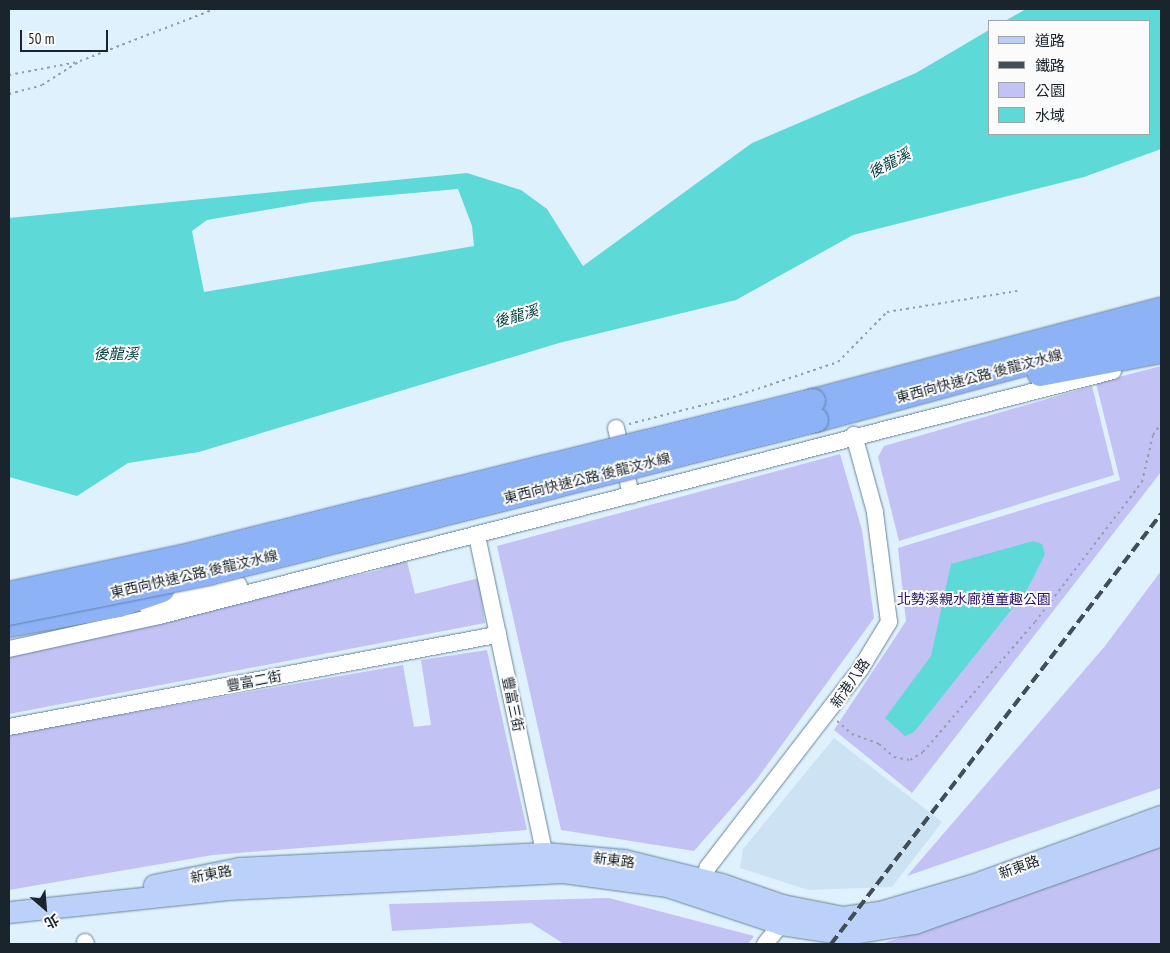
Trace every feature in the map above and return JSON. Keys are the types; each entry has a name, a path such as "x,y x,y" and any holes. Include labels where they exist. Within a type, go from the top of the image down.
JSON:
{"highway":[{"name":"東西向快速公路 後龍汶水線","path":"9,613 209,573 814,410 1161,310"},
{"name":"東西向快速公路 後龍汶水線","path":"9,594 182,557 814,410 857,408 1161,327"},
{"path":"857,408 1161,351"},
{"path":"9,583 97,566 182,557"},
{"path":"9,625 119,605 209,573"}],"main road":[{"name":"新東路","path":"875,929 972,885 1161,816"},
{"name":"新東路","path":"9,912 227,889 547,862 667,886 702,888 847,934 914,923 1161,835"}],"street":[{"path":"9,649 159,616 477,536 854,435 1161,359"},
{"path":"616,428 630,495"},
{"name":"新港八路","path":"702,888 714,860 862,668 889,622 875,512 854,435"},
{"name":"豐富三街","path":"477,536 547,862"},
{"path":"9,632 424,549"},
{"name":"豐富二街","path":"9,727 498,635"},
{"path":"765,944 782,914"}],"path":[{"path":"9,75 80,61 215,9"},
{"path":"9,94 42,85 80,61"},
{"path":"616,428 727,399 838,362 887,312 1017,291"},
{"path":"836,720 852,734 879,744 894,757 910,760 922,752 1035,622 1142,482 1153,435 1161,424"}],"shaded area":[{"path":"834,738 942,822 892,887 808,890 740,868 743,849"}],"green space":[{"name":"北勢溪親水廊道童趣公園","path":"1161,366 1161,472 912,793 834,730 906,621 898,548 1120,480 1096,383"},
{"path":"1092,386 1114,475 899,541 878,457 884,446"},
{"path":"840,454 862,530 874,618 757,779 694,851 561,830 497,546"},
{"path":"398,560 407,561 415,594 479,578 485,623 9,714 9,654 380,570"},
{"path":"1161,571 1161,788 907,876 1105,646"},
{"path":"487,650 527,830 213,855 9,890 9,734 403,665 414,727 431,725 421,660"},
{"path":"1161,845 1161,944 881,944 992,907"},
{"path":"609,898 754,936 748,944 564,944 531,923 392,931 389,904"}],"water":[{"name":"後龍溪","path":"1026,9 1161,9 1161,149 1084,177 853,235 736,300 559,343 199,452 128,463 77,496 9,477 9,218 467,173 521,190 547,209 583,266 752,143 916,73 988,31 988,135 1150,135 1150,20 1007,20","holes":["458,189 472,226 474,246 204,292 192,231 207,220 312,202"]},
{"path":"1033,541 1042,544 1045,554 1027,590 914,732 905,736 885,718 931,656 951,564"}],"railway":[{"path":"831,944 1161,514"}]}
